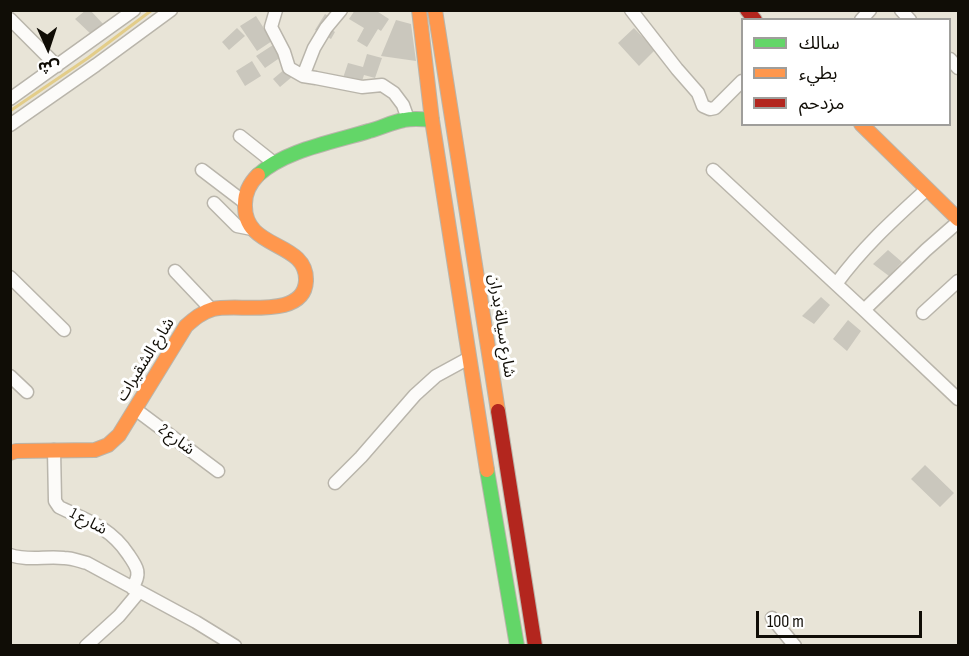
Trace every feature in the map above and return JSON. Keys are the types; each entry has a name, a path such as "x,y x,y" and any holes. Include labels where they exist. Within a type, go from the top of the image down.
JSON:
{"main road":[{"path":"419,10 432,120 476,404 517,645"},
{"name":"شارع سيالة بدران","path":"435,10 535,645"},
{"path":"211,309 278,307 291,304 300,296 306,284 306,272 301,260 252,229 246,216 244,202 247,190 254,178 274,163 301,152 408,119 432,120"},
{"path":"863,126 958,218"},
{"name":"شارع الشقيرات","path":"10,453 95,450 108,444 119,435 186,326 197,316 211,309"},
{"path":"476,404 495,395"}],"street":[{"path":"10,124 16,105 57,66 134,10"},
{"path":"16,105 96,65 171,10"},
{"path":"276,10 271,27 284,52 289,68 303,76 362,87 382,85 394,93 404,105 408,119"},
{"path":"303,76 314,48 340,10"},
{"path":"630,10 698,93 703,106 710,109 715,108 741,82"},
{"path":"10,19 57,66"},
{"path":"240,136 274,163"},
{"path":"202,170 244,202"},
{"path":"713,170 958,399"},
{"path":"836,284 882,229 927,189"},
{"path":"214,203 237,226 252,229"},
{"path":"864,310 958,218"},
{"path":"175,271 211,309"},
{"path":"10,276 64,330"},
{"path":"923,313 958,282"},
{"path":"334,483 435,376 469,358"},
{"path":"10,375 27,392"},
{"name":"شارع 2","path":"135,409 218,471"},
{"name":"شارع 1","path":"54,450 55,501 59,507 100,526 122,544 136,565 138,573 136,590"},
{"path":"10,555 32,559 75,559 87,563 235,645"},
{"path":"86,645 119,615 136,590"},
{"path":"772,618 795,645"}],"building":[{"path":"86,10 90,10 105,26 93,36 75,19"},
{"path":"355,10 375,10 389,19 381,31 378,29 367,47 357,41 364,28 349,19"},
{"path":"325,14 330,17 332,30 335,32 331,39 315,30"},
{"path":"256,16 272,41 257,51 240,26"},
{"path":"396,20 411,24 416,61 381,56"},
{"path":"237,28 245,36 229,50 222,42"},
{"path":"634,28 655,50 639,66 618,43"},
{"path":"273,45 281,57 265,68 256,56"},
{"path":"367,54 382,58 375,78 364,75 361,84 343,78 348,63 363,67"},
{"path":"252,61 261,76 245,86 236,71"},
{"path":"286,68 293,76 280,87 273,79"},
{"path":"888,250 902,262 889,276 873,264"},
{"path":"821,297 830,305 814,324 802,316"},
{"path":"848,320 861,331 847,351 833,339"},
{"path":"925,465 954,493 940,507 911,479"}],"waterway":[{"path":"10,111 88,58 152,10"}],"traffic: fast":[{"path":"258,175 282,159 310,148 400,121 432,120"},
{"path":"487,470 517,646"}],"traffic: slow":[{"path":"419,10 432,120 487,470"},
{"path":"435,10 498,411"},
{"path":"863,126 958,219"},
{"path":"10,453 95,450 108,445 119,435 186,326 195,318 213,309 282,305 294,301 302,293 306,281 304,268 297,258 264,238 254,230 247,219 246,196 250,185 258,175"}],"traffic: jam":[{"path":"747,10 753,18"},
{"path":"498,411 535,646"}]}
